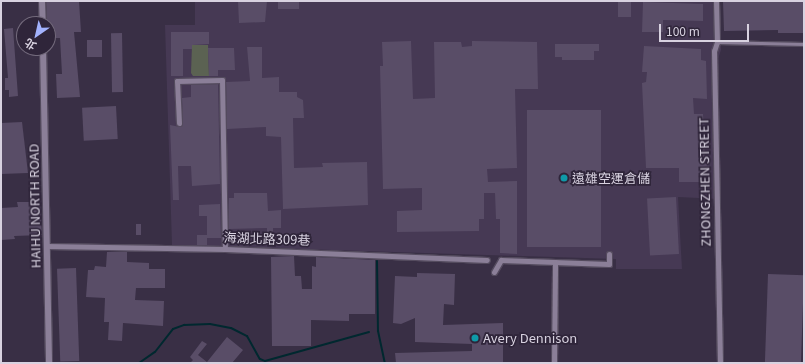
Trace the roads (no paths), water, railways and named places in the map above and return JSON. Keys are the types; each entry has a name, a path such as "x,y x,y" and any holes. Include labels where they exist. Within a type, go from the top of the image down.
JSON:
{"street":[{"path":"42,1 43,16"},
{"name":"ZHONGZHEN STREET","path":"716,1 717,42 714,52 720,363"},
{"name":"HAIHU NORTH ROAD","path":"43,56 49,363"},
{"path":"179,123 178,81 222,80 225,249"},
{"name":"海湖北路309巷","path":"47,246 225,249 487,260"},
{"path":"494,272 501,260 609,264 609,254"},
{"path":"554,363 555,262"}],"lane":[{"path":"717,42 804,44"}],"waterway":[{"path":"377,261 378,331 385,363"},
{"path":"139,363 155,352 173,329 184,325 210,324 231,328 247,336 260,359 265,361 369,332"}],"place":[{"name":"遠雄空運倉儲","path":"564,178"},
{"name":"Avery Dennison","path":"475,338"}]}
